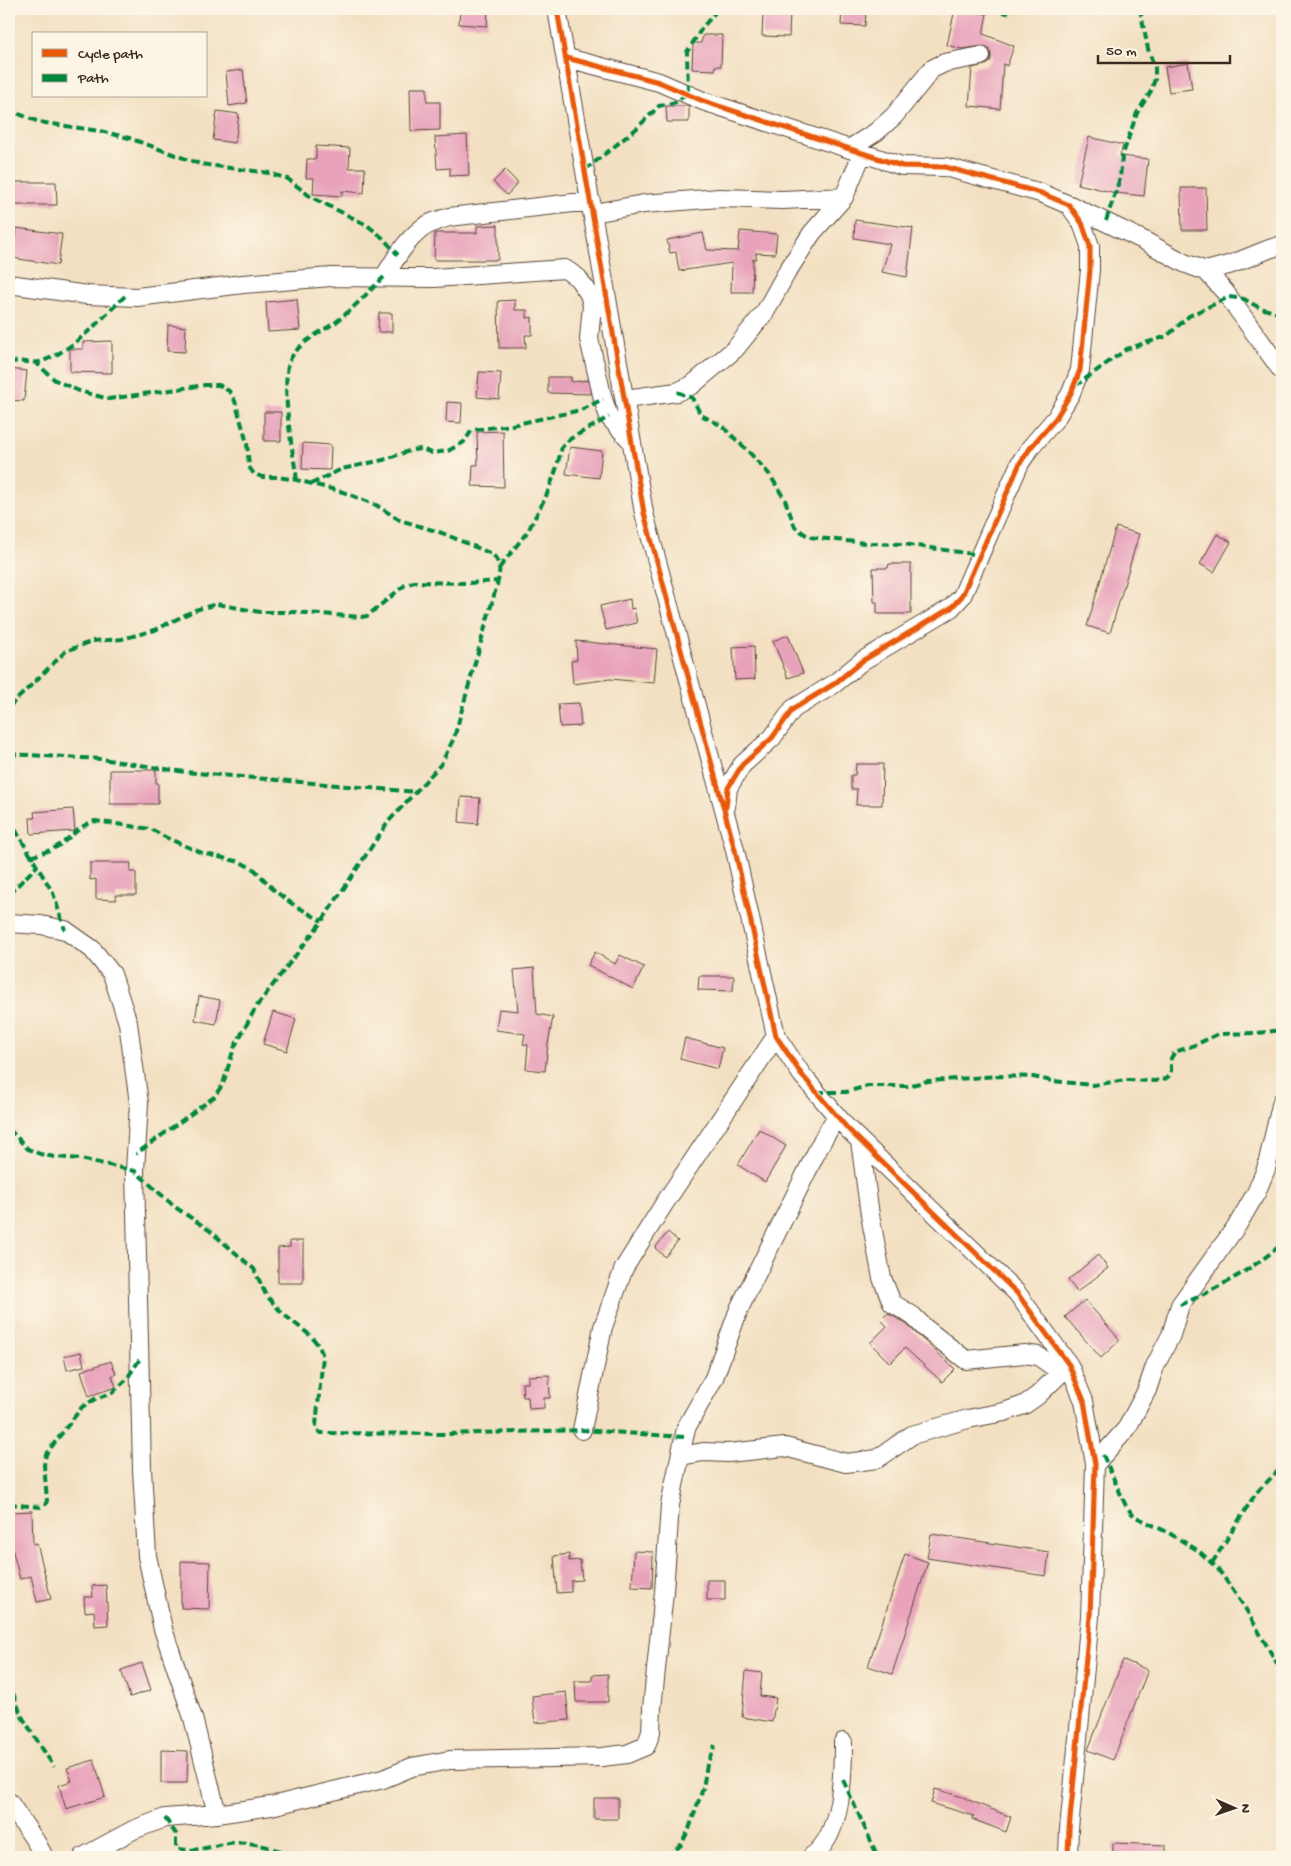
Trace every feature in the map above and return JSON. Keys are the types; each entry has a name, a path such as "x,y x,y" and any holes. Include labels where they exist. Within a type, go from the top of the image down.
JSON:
{"street":[{"path":"557,9 567,58 644,512 735,850 776,1036 802,1075 837,1116 1017,1293 1084,1401 1095,1464 1090,1617 1069,1829 1068,1857"},
{"path":"625,399 676,392 692,385 735,349 765,312 787,272 812,234 844,197 856,151 894,116 932,69 944,63 981,56"},
{"path":"567,58 659,82 703,101 902,166 945,168 1041,193 1069,205 1143,240 1184,263 1206,271 1243,316 1282,371"},
{"path":"384,277 398,255 420,230 434,222 449,217 720,198 783,200 844,197"},
{"path":"726,817 728,788 742,765 772,738 794,709 834,684 862,661 951,608 962,596 1020,463 1056,418 1071,393 1080,370 1090,270 1090,246 1082,224 1069,205"},
{"path":"1206,271 1232,264 1269,248 1282,245"},
{"path":"9,284 87,295 137,297 273,281 331,277 434,278 565,269 578,278 589,294 592,306 589,339 603,399 609,417 632,442"},
{"path":"9,923 40,925 65,930 92,949 112,974 128,1023 139,1103 135,1171 142,1469 147,1556 163,1629 194,1718 218,1814"},
{"path":"582,1430 603,1327 624,1268 664,1204 776,1036"},
{"path":"1095,1464 1127,1428 1147,1390 1155,1366 1171,1336 1180,1305 1238,1224 1256,1193 1266,1168 1282,1101"},
{"path":"83,1857 133,1830 165,1818 218,1814 271,1806 383,1779 412,1766 441,1762 602,1757 627,1754 646,1746 651,1732 670,1505 686,1428 714,1378 739,1309 822,1141 837,1116"},
{"path":"860,1140 870,1215 882,1278 892,1303 913,1316 924,1328 966,1360 1024,1354 1038,1356 1065,1368"},
{"path":"681,1456 703,1452 728,1453 785,1447 846,1463 877,1459 912,1435 968,1419 1004,1412 1024,1405 1037,1396 1065,1368"},
{"path":"811,1857 818,1852 830,1834 836,1813 843,1780 843,1742"},
{"path":"9,1802 44,1857"}],"building":[{"path":"460,9 488,9 487,26 459,24"},
{"path":"842,9 866,9 865,26 841,25"},
{"path":"955,9 987,14 983,34 1014,46 1007,66 1003,64 1000,109 969,106 972,68 988,64 991,60 991,55 989,49 984,46 962,49 947,45"},
{"path":"763,11 790,12 789,37 762,36"},
{"path":"703,35 722,35 721,66 715,66 715,70 692,69 693,43 701,43"},
{"path":"1188,63 1192,89 1169,92 1165,67"},
{"path":"243,70 247,103 229,106 226,72"},
{"path":"410,88 427,88 427,102 440,102 440,130 411,131"},
{"path":"666,106 689,106 689,122 667,122"},
{"path":"217,111 239,114 235,143 213,140"},
{"path":"467,135 469,175 450,176 450,168 437,169 435,137"},
{"path":"1089,137 1123,145 1120,156 1148,159 1144,196 1116,193 1078,184"},
{"path":"316,146 350,148 349,168 365,168 364,193 342,191 342,196 313,194 314,178 306,178 307,159 316,159"},
{"path":"505,170 518,183 507,195 493,182"},
{"path":"12,182 56,182 57,205 12,205"},
{"path":"1181,188 1206,188 1207,230 1182,230"},
{"path":"855,220 913,228 907,277 882,272 890,244 854,238"},
{"path":"498,225 498,260 434,260 435,233 477,233 477,226"},
{"path":"16,228 62,234 58,265 12,258"},
{"path":"740,231 777,234 775,254 756,253 756,259 753,259 752,292 731,292 732,263 679,271 676,252 670,253 667,240 703,233 707,250 738,251"},
{"path":"297,299 300,330 268,332 266,302"},
{"path":"515,300 515,310 527,310 527,318 532,317 532,335 525,335 526,348 499,348 498,301"},
{"path":"379,313 392,313 392,332 378,332"},
{"path":"168,325 186,327 185,352 167,351"},
{"path":"112,341 112,373 70,372 70,349 83,349 83,342"},
{"path":"9,369 27,371 24,401 9,400"},
{"path":"479,372 501,373 499,399 477,397"},
{"path":"548,377 571,377 571,382 588,380 591,394 548,393"},
{"path":"447,402 462,403 461,423 446,422"},
{"path":"264,412 281,412 281,441 264,441"},
{"path":"503,431 504,487 472,486 473,465 478,465 477,432"},
{"path":"303,443 331,445 330,470 302,469"},
{"path":"570,447 602,451 599,478 566,474"},
{"path":"1116,527 1139,534 1110,633 1087,626"},
{"path":"1217,534 1231,542 1214,572 1200,564"},
{"path":"889,564 911,564 911,614 877,614 877,602 874,602 873,568 888,568"},
{"path":"630,599 631,609 634,608 637,623 606,630 600,606"},
{"path":"788,635 803,673 788,678 773,641"},
{"path":"576,641 657,649 654,683 610,679 573,684 571,661 577,660"},
{"path":"754,646 755,679 735,680 733,647"},
{"path":"579,703 581,726 560,727 558,704"},
{"path":"856,764 883,764 882,805 856,805 857,789 851,789 851,775 855,775"},
{"path":"110,770 156,770 158,804 110,804"},
{"path":"461,797 480,798 478,824 459,822"},
{"path":"73,809 75,831 31,834 30,818 35,818 34,812"},
{"path":"90,863 131,863 130,872 136,872 136,895 116,895 116,900 96,899 96,879 90,880"},
{"path":"595,952 615,964 620,955 644,967 633,989 588,965"},
{"path":"534,968 537,1014 553,1017 545,1071 526,1069 528,1045 523,1044 525,1034 496,1030 499,1009 518,1011 514,970"},
{"path":"699,976 734,976 733,991 698,990"},
{"path":"199,996 220,1000 216,1024 195,1020"},
{"path":"273,1012 296,1019 287,1051 263,1044"},
{"path":"685,1038 723,1048 718,1069 680,1059"},
{"path":"759,1129 786,1146 765,1182 738,1165"},
{"path":"668,1232 678,1241 665,1257 655,1248"},
{"path":"290,1241 303,1241 303,1283 278,1283 278,1248 290,1247"},
{"path":"1098,1255 1108,1268 1077,1292 1068,1280"},
{"path":"1085,1300 1120,1340 1101,1358 1065,1317"},
{"path":"888,1313 906,1324 955,1369 942,1382 905,1348 890,1363 870,1343 887,1326 881,1320"},
{"path":"81,1352 84,1366 67,1370 64,1356"},
{"path":"111,1361 116,1374 112,1376 116,1387 89,1396 81,1371"},
{"path":"549,1375 550,1398 544,1398 544,1408 529,1409 528,1397 523,1397 522,1383 528,1383 528,1376"},
{"path":"32,1511 33,1544 37,1543 51,1599 37,1602 31,1576 20,1579 11,1544 9,1544 9,1512"},
{"path":"931,1534 1049,1552 1046,1576 927,1558"},
{"path":"634,1551 653,1552 652,1588 632,1587"},
{"path":"569,1554 569,1561 580,1560 582,1580 571,1581 571,1592 557,1593 554,1556"},
{"path":"905,1554 928,1562 892,1674 868,1666"},
{"path":"181,1561 210,1562 209,1609 181,1608"},
{"path":"707,1580 725,1580 725,1600 707,1600"},
{"path":"106,1585 108,1625 95,1626 94,1611 85,1612 84,1597 93,1597 92,1586"},
{"path":"1123,1660 1148,1670 1113,1760 1088,1750"},
{"path":"142,1663 151,1690 130,1697 121,1670"},
{"path":"746,1671 762,1673 760,1696 776,1698 772,1722 742,1717"},
{"path":"608,1674 608,1702 576,1702 575,1681 592,1681 592,1675"},
{"path":"566,1692 569,1720 535,1723 532,1696"},
{"path":"161,1750 188,1751 187,1783 161,1783"},
{"path":"94,1760 105,1797 66,1809 59,1785 72,1781 67,1768"},
{"path":"935,1789 966,1798 1011,1817 1006,1832 972,1819 974,1816 931,1803"},
{"path":"594,1798 618,1798 618,1819 594,1819"},
{"path":"1113,1843 1166,1845 1166,1857 1113,1857"}],"marked path":[{"path":"585,170 636,129 659,106 676,102 688,93 687,52 702,28 718,9"},
{"path":"989,9 1007,13 1014,9"},
{"path":"1106,221 1120,178 1122,157 1137,113 1151,91 1155,79 1155,68 1148,49 1140,9"},
{"path":"9,106 19,114 39,122 100,131 129,138 200,164 269,173 288,179 311,197 367,225 383,238 398,255"},
{"path":"297,480 290,436 286,382 291,358 305,342 336,322 384,277"},
{"path":"9,363 39,362 66,349 87,333 125,296"},
{"path":"1075,386 1127,349 1167,336 1189,316 1229,297 1244,299 1260,308 1282,314"},
{"path":"34,361 55,380 79,391 109,399 205,385 219,385 229,391 235,401 247,443 249,467 254,474 262,477 297,480 343,492 376,505 400,520 442,533 492,554 497,560 499,567 498,581 454,738 441,764 388,822 322,921 256,1007 234,1048 223,1084 214,1097 136,1154"},
{"path":"677,392 692,398 701,415 722,426 770,475 785,500 795,527 809,537 865,543 903,544 980,555"},
{"path":"311,484 342,469 383,460 412,450 422,449 432,453 448,451 464,442 472,430 512,425 581,410 603,399"},
{"path":"500,567 528,531 547,494 562,447 570,439 609,417"},
{"path":"9,707 66,651 93,641 122,639 155,630 195,610 217,604 260,612 293,612 361,617 367,616 405,585 414,582 469,583 498,581"},
{"path":"9,754 101,759 185,772 417,792"},
{"path":"9,819 53,893 65,930"},
{"path":"31,857 55,848 85,825 95,821 151,829 202,853 240,862 255,870 275,891 291,903 322,921"},
{"path":"9,894 37,866"},
{"path":"817,1092 846,1092 868,1086 907,1086 928,1081 999,1076 1033,1077 1093,1085 1126,1080 1155,1081 1169,1076 1171,1058 1175,1052 1218,1034 1282,1030"},
{"path":"9,1129 28,1149 40,1154 81,1159 135,1171 175,1207 209,1230 254,1269 266,1295 283,1314 311,1336 319,1346 323,1356 316,1425 317,1430 321,1433 445,1434 582,1430 684,1437"},
{"path":"1180,1305 1233,1278 1282,1244"},
{"path":"9,1504 40,1507 46,1504 44,1465 46,1454 82,1407 95,1399 112,1393 126,1380 140,1359"},
{"path":"1103,1455 1126,1506 1134,1516 1169,1533 1199,1551 1218,1569 1244,1606 1282,1672"},
{"path":"1212,1563 1256,1493 1282,1467"},
{"path":"9,1682 21,1715 54,1767"},
{"path":"667,1857 681,1845 689,1829 703,1788 707,1765 715,1745"},
{"path":"843,1780 878,1857"},
{"path":"165,1818 176,1834 176,1848 196,1849 237,1842 272,1848 297,1857"},
{"path":"1216,1854 1230,1857"}],"cycle path":[{"path":"557,9 644,513 735,850 776,1036 802,1075 848,1129 1017,1293 1069,1365 1084,1401 1095,1464 1092,1561 1090,1617 1069,1829 1068,1857"},
{"path":"567,58 659,82 703,101 902,166 945,167 1041,193 1069,205 1082,223 1090,246 1090,270 1080,370 1071,393 1056,418 1020,463 962,596 951,608 862,661 834,684 793,709 772,738 742,765 728,788 726,807"}]}
